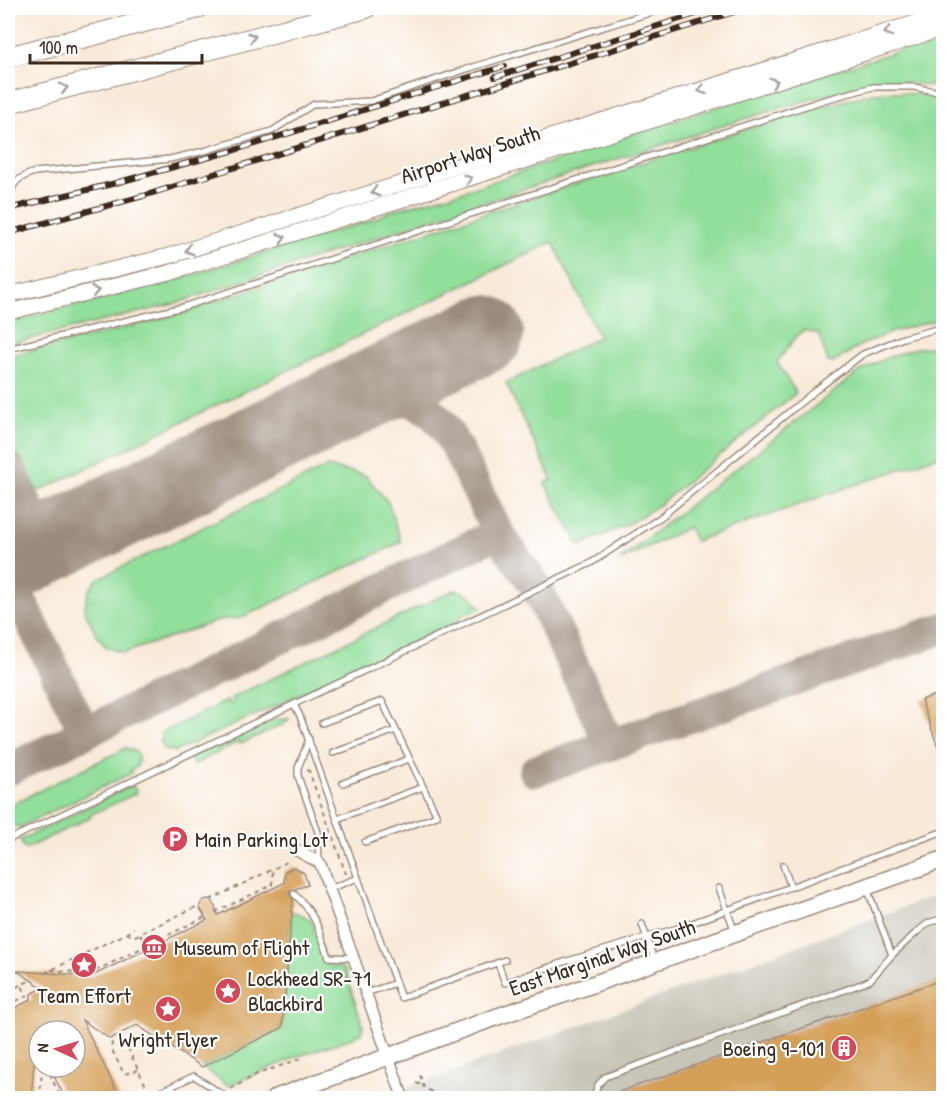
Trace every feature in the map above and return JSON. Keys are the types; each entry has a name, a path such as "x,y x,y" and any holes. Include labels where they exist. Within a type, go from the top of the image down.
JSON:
{"highway":[{"path":"8,57 198,8"},
{"path":"8,103 366,8"}],"main road":[{"name":"Airport Way South","path":"8,296 169,256 944,14"},
{"name":"Airport Way South","path":"8,312 169,273 944,28"},
{"name":"East Marginal Way South","path":"275,1098 499,1016 944,859"}],"street":[{"path":"296,850 320,863 403,1098"}],"lane":[{"path":"8,208 10,192 16,182 28,174 170,159 204,151 272,131 314,104 371,101 666,8"},
{"path":"8,350 183,307 824,100 873,87 914,87 944,93"},
{"path":"8,840 591,563 661,517 816,390 864,354 903,338 944,327"},
{"path":"322,723 382,701 437,816 365,842"},
{"path":"294,704 309,739 401,998 505,960"},
{"path":"333,753 396,730"},
{"path":"309,739 298,768 298,777 318,832 320,863"},
{"path":"343,783 410,759"},
{"path":"337,819 423,788"},
{"path":"498,963 505,982 681,927 944,831"},
{"path":"783,865 791,887"},
{"path":"329,889 358,878"},
{"path":"866,886 892,955"},
{"path":"719,888 735,933"},
{"path":"294,894 311,913 329,957 354,958"},
{"path":"595,1098 598,1085 604,1077 870,980 892,955 928,923 944,918"},
{"path":"642,924 655,962"},
{"path":"366,993 396,983"},
{"path":"149,1098 194,1076 228,1098"}],"path":[{"path":"298,768 309,771 349,882"},
{"path":"210,900 291,861 296,850"},
{"path":"215,912 272,885 273,869"},
{"path":"127,933 133,937 200,904"},
{"path":"51,970 91,973 207,916"},
{"path":"45,973 134,928"},
{"path":"140,934 147,946"},
{"path":"8,991 31,980"},
{"path":"8,1005 27,996 21,984"},
{"path":"138,1070 124,1074 111,1048 112,1043 123,1038 138,1070 149,1098"},
{"path":"420,1075 424,1088 434,1093"},
{"path":"40,1098 41,1079"},
{"path":"52,1079 61,1098"},
{"path":"416,1083 419,1084 422,1081"}],"shaded area":[{"path":"943,893 943,1098 380,1098"}],"green space":[{"path":"943,37 943,88 896,81 866,84 770,111 586,169 174,304 8,344 8,322 175,280 372,220 390,211 464,191 663,124"},
{"path":"894,92 943,99 943,318 892,332 861,345 833,363 828,362 819,334 803,330 777,362 796,393 660,504 630,523 579,546 545,483 552,480 506,383 599,337 553,242 33,494 18,460 8,447 8,356 168,317 794,114 873,93"},
{"path":"943,346 943,454 695,541 689,527 617,562 860,371 891,356 916,348"},
{"path":"327,467 365,475 388,502 401,542 241,618 220,620 124,653 106,647 84,610 88,592 97,579"},
{"path":"454,590 466,594 481,608 464,614 458,619 458,623 174,752 173,750 168,751 162,745 161,733 227,700 228,704 233,703 231,698"},
{"path":"271,719 289,719 284,724 241,744 240,741 193,765 190,757"},
{"path":"126,748 136,752 138,757 137,767 130,770 132,773 20,827 8,822 8,806"},
{"path":"133,785 137,793 90,815 91,817 25,849 20,840"},
{"path":"292,912 305,916 313,925 314,934 317,935 328,966 341,967 345,971 363,1026 361,1035 357,1033 355,1037 296,1057 228,1086 202,1067 282,1028"}],"building":[{"path":"944,692 944,758 942,758 921,700"},
{"name":"Museum of Flight","path":"294,867 304,873 308,885 289,893 293,900 282,1028 202,1067 137,1025 110,1039 87,1023 87,1019 27,1019 27,1079 33,1079 31,1098 8,1098 8,1014 12,1012 12,1009 31,1000 31,994 43,988 17,971 92,976 207,920 200,908 204,900 209,899 213,902 218,915 284,883 285,871"},
{"name":"Boeing 9-101","path":"944,979 944,1098 604,1097"},
{"name":"Museum of Flight","path":"87,1030 120,1098 65,1098 56,1079 87,1079"}],"taxiway":[{"path":"345,402 382,394 395,396 430,411 444,426 498,533 537,588 610,745"},
{"path":"8,466 45,546"},
{"path":"8,770 498,533"},
{"path":"8,574 85,733"},
{"path":"535,771 944,628"}],"runway":[{"path":"8,565 485,334"}],"railway":[{"path":"495,77 715,8"},
{"path":"8,233 143,196 747,8"},
{"path":"8,209 112,184 235,150 505,66"}],"place":[{"name":"Main Parking Lot","path":"175,839"},
{"name":"Museum of Flight","path":"154,947"},
{"name":"Team Effort","path":"84,965"},
{"name":"Lockheed SR-71 Blackbird","path":"228,991"},
{"name":"Wright Flyer","path":"168,1009"},
{"name":"Boeing 9-101","path":"844,1048"}]}
